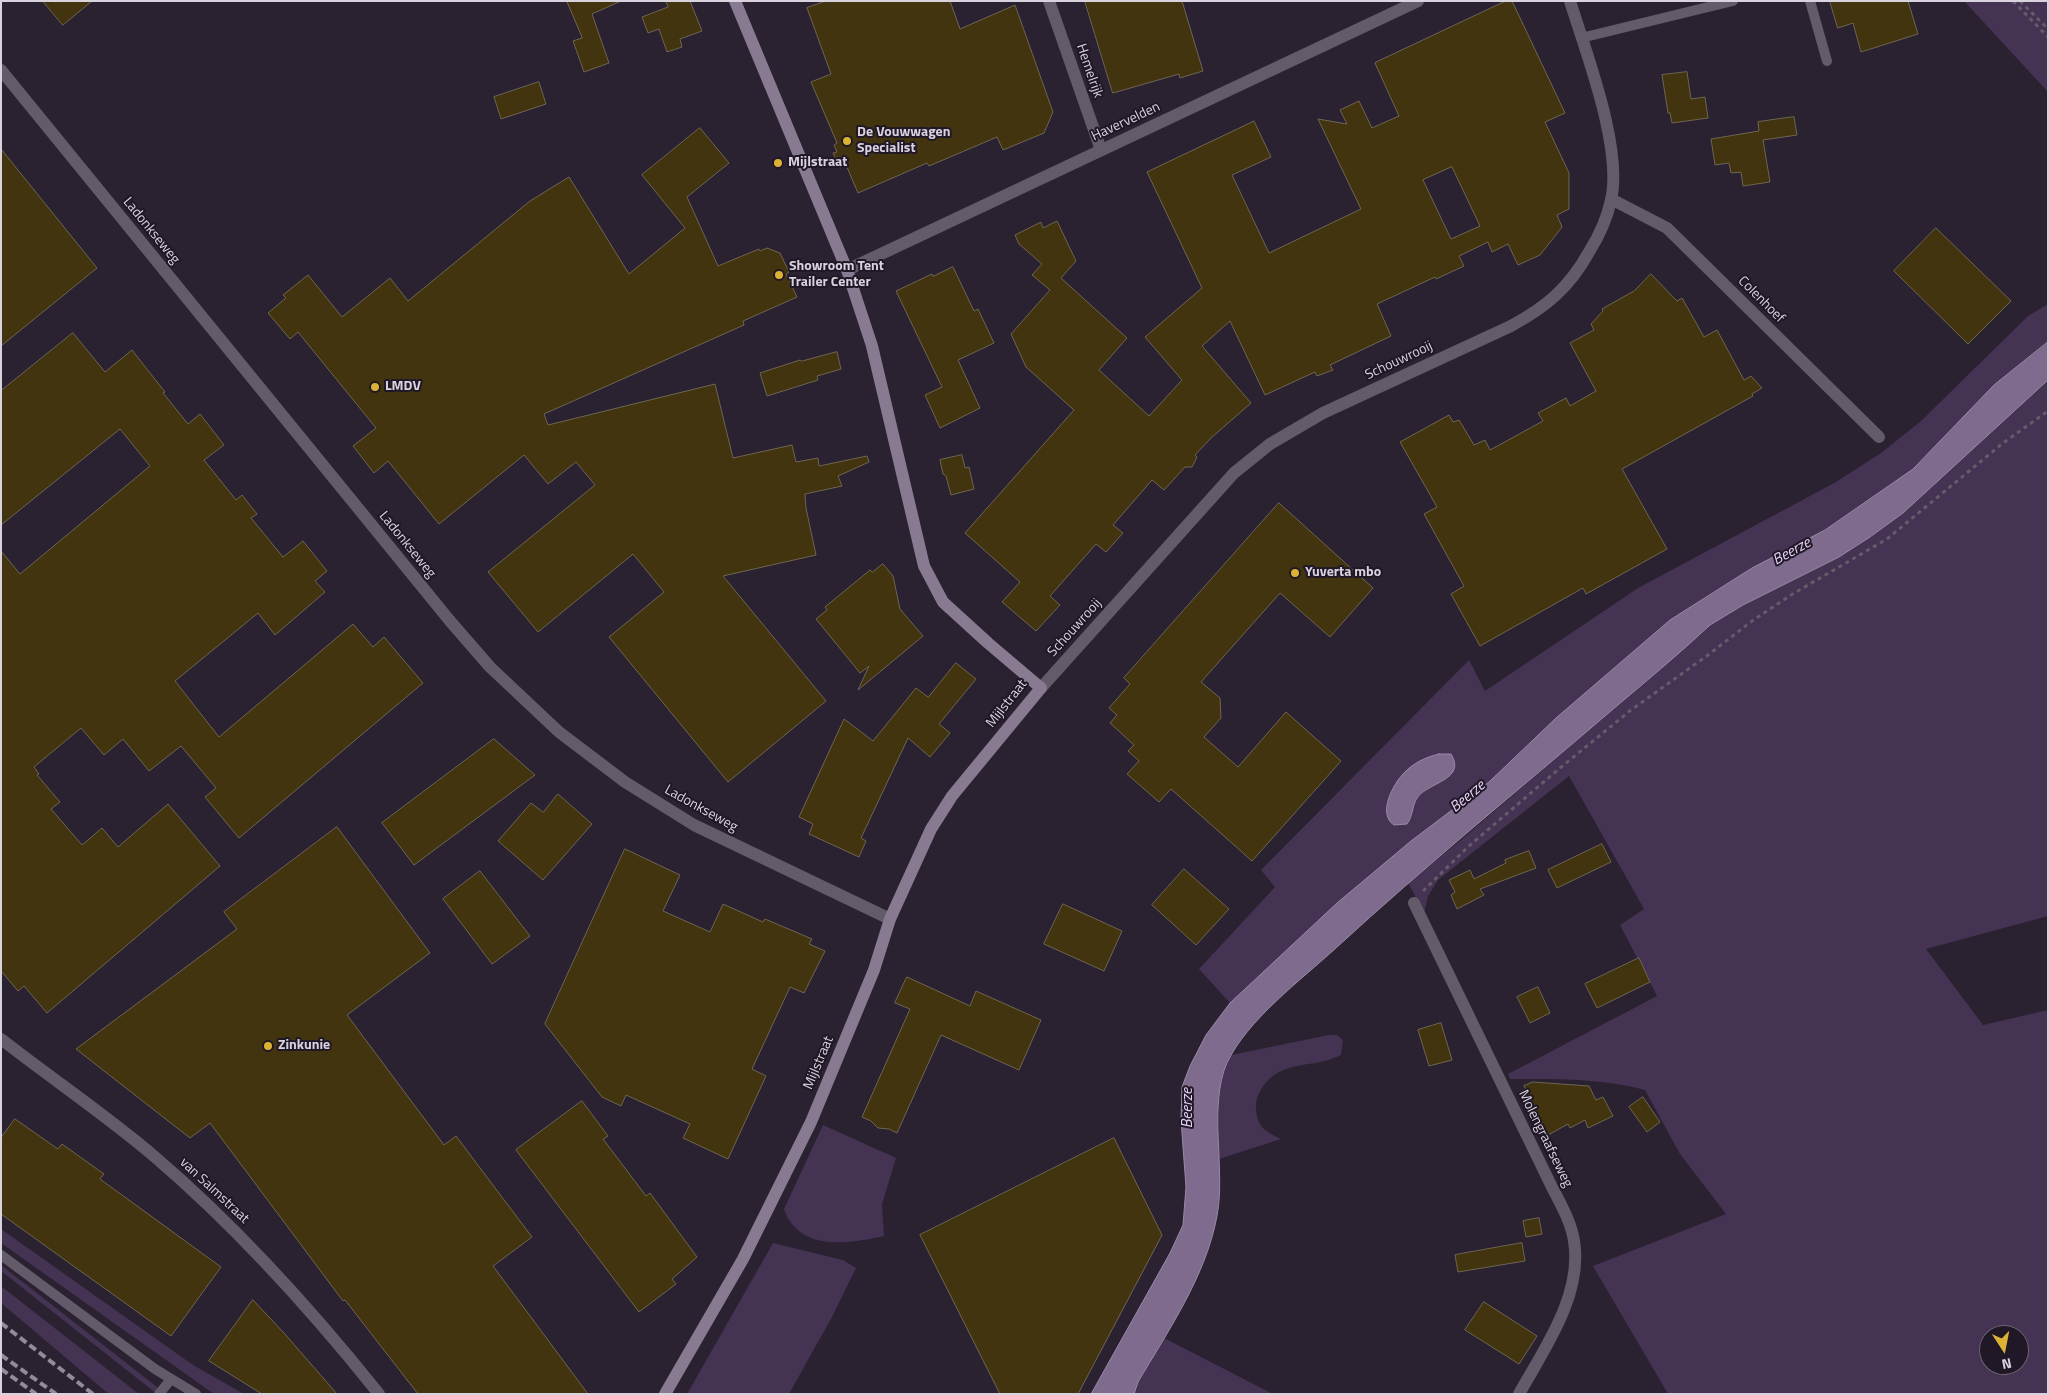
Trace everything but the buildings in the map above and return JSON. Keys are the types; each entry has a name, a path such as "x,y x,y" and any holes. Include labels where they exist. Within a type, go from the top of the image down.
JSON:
{"main road":[{"name":"Mijlstraat","path":"665,1394 743,1259 811,1122 874,970 890,919 931,829 952,796 1041,688 943,602 924,566 872,346 847,270 735,1"}],"street":[{"name":"Hemelrijk","path":"1049,1 1101,150"},
{"name":"Havervelden","path":"847,270 1418,1"},
{"name":"Schouwrooij","path":"1041,688 1234,474 1270,444 1322,413 1511,326 1537,312 1569,284 1602,230 1611,199 1612,152 1603,110 1570,1"},
{"name":"Ladonkseweg","path":"1,70 444,614 490,667 559,732 640,792 694,825 890,919"},
{"name":"Colenhoef","path":"1611,199 1667,228 1879,437"},
{"name":"Molengraafseweg","path":"1414,903 1549,1181 1569,1224 1574,1240 1575,1260 1572,1284 1567,1299 1548,1342 1519,1394"},
{"name":"van Salmstraat","path":"1,1039 155,1156 263,1259 341,1346 379,1394"}],"lane":[{"path":"1581,38 1733,1"},
{"path":"1810,1 1827,61"},
{"path":"1,1255 147,1363 196,1394"},
{"path":"160,1394 171,1379"}],"path":[{"path":"2013,1 2048,37"},
{"path":"2020,1 2048,29"},
{"path":"1414,903 1436,877 1469,846 1631,710 1708,655 1752,620 1887,539 2003,443 2048,411"}],"shaded area":[{"path":"1964,1 2048,1 2048,92"},
{"path":"2048,304 2048,342 1994,385 1913,469 1825,530 1752,568 1670,620 1556,718 1489,782 1411,841 1337,903 1230,1003 1199,969 1275,887 1261,870 1469,660 1485,691 1638,588 1836,482 1881,453 1921,421 2028,316","holes":["1405,772 1443,781 1431,786 1421,794 1414,805 1411,818"]},
{"path":"2048,380 2048,916 1926,949 1983,1025 2048,1010 2048,1394 1668,1394 1593,1266 1726,1214 1680,1154 1645,1090 1595,1081 1510,1079 1508,1074 1657,996 1620,925 1644,909 1569,776 1438,880 1428,896 1424,914 1408,882 1461,840 1710,625 1743,605 1839,557 1903,513"},
{"path":"1337,1035 1343,1040 1341,1055 1281,1071 1264,1085 1259,1093 1256,1106 1260,1125 1281,1139 1219,1159 1219,1085 1231,1055"},
{"path":"823,1125 896,1158 882,1204 884,1236 855,1241 826,1242 813,1239 791,1223 784,1209"},
{"path":"1,1229 193,1365 244,1394 214,1394 1,1243"},
{"path":"773,1243 843,1260 856,1268 832,1317 789,1394 687,1394"},
{"path":"1,1265 166,1394 157,1394 1,1271"},
{"path":"1,1286 139,1394 109,1394 1,1303"},
{"path":"1164,1338 1273,1394 1134,1394 1138,1382"}],"water":[{"name":"Beerze","path":"2048,342 2048,380 1903,513 1839,557 1743,605 1710,625 1404,887 1261,1016 1236,1047 1227,1063 1221,1080 1218,1118 1220,1179 1217,1216 1212,1238 1195,1281 1185,1302 1138,1382 1134,1394 1091,1394 1170,1253 1183,1225 1186,1187 1181,1120 1182,1087 1190,1066 1206,1035 1230,1003 1337,903 1411,841 1489,782 1556,718 1670,620 1752,568 1825,530 1913,469 1994,385"},
{"path":"1439,754 1451,754 1455,763 1454,770 1444,780 1429,788 1417,798 1407,824 1394,825 1389,820 1387,807 1395,784 1411,766"}],"railway":[{"path":"1,1323 93,1394"},
{"path":"1,1355 56,1394"},
{"path":"1,1369 36,1394"}],"place":[{"name":"De Vouwwagen Specialist","path":"847,141"},
{"name":"Mijlstraat","path":"778,163"},
{"name":"Showroom Tent Trailer Center","path":"779,275"},
{"name":"LMDV","path":"375,387"},
{"name":"Yuverta mbo","path":"1295,573"},
{"name":"Zinkunie","path":"268,1046"}]}
